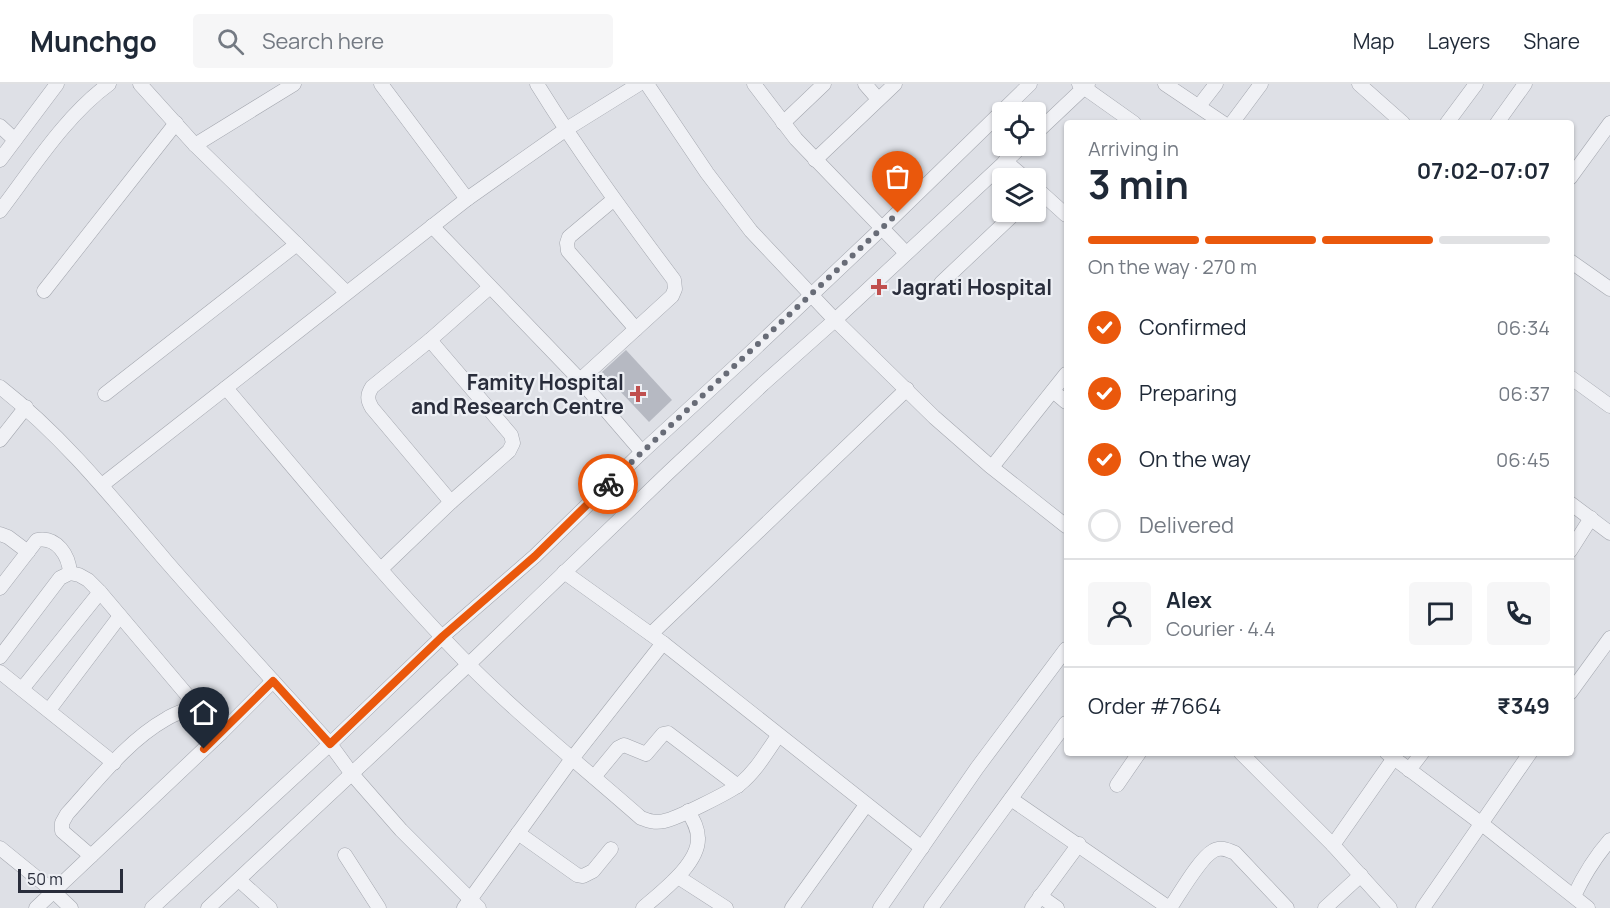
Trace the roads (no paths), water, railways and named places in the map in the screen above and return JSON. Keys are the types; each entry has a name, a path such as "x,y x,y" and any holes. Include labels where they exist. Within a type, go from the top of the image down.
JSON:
{"street":[{"path":"0,160 57,84"},
{"path":"0,211 67,124 109,84"},
{"path":"140,84 195,145 346,292"},
{"path":"195,145 294,84"},
{"path":"381,84 467,199"},
{"path":"537,84 613,200 674,280 675,289 672,296 580,380"},
{"path":"102,485 467,199 565,130 639,84"},
{"path":"648,84 707,173 751,231 811,295 934,417 1064,524"},
{"path":"754,84 815,160 906,254"},
{"path":"783,123 824,84"},
{"path":"865,84 878,99"},
{"path":"815,160 895,84"},
{"path":"152,908 443,636 535,556 642,452 881,229 1030,84"},
{"path":"1165,84 1219,120"},
{"path":"1199,106 1216,84"},
{"path":"1234,120 1261,84"},
{"path":"1359,84 1400,120"},
{"path":"1449,120 1476,84"},
{"path":"1499,120 1525,84"},
{"path":"1046,123 1083,85 1130,120"},
{"path":"44,291 176,123"},
{"path":"1574,172 1610,123"},
{"path":"0,126 15,140"},
{"path":"208,908 763,384 1011,156"},
{"path":"1005,161 1013,168"},
{"path":"1046,198 1064,213"},
{"path":"613,200 569,237 568,250 636,328"},
{"path":"941,283 1005,222"},
{"path":"432,226 580,380 642,452"},
{"path":"105,394 297,244"},
{"path":"1574,264 1610,290"},
{"path":"451,502 368,402 368,394 372,387 490,287"},
{"path":"381,568 509,451 513,443 511,435 430,340"},
{"path":"992,467 1064,377"},
{"path":"1574,380 1610,406"},
{"path":"0,387 26,407 67,446 330,744 352,774 401,830 471,905 518,833 663,643"},
{"path":"226,388 381,568 469,664 572,760 641,818 652,822 664,821 738,786 754,770 778,736"},
{"path":"651,634 908,389"},
{"path":"1053,391 1064,400"},
{"path":"0,440 26,407"},
{"path":"1574,506 1610,533"},
{"path":"1574,545 1591,519"},
{"path":"0,534 8,537 28,552"},
{"path":"0,588 37,540 44,538 64,553 69,561 70,573"},
{"path":"564,572 663,643 922,848"},
{"path":"0,657 60,578 70,573 79,575 100,592 220,734"},
{"path":"22,689 100,592"},
{"path":"49,711 120,616"},
{"path":"1574,682 1610,638"},
{"path":"880,908 977,768 1064,652"},
{"path":"0,672 114,763"},
{"path":"36,908 273,681"},
{"path":"91,856 62,831 62,823 67,814 114,763 152,728 167,718 197,706"},
{"path":"931,908 1064,726"},
{"path":"594,777 618,748 628,745 646,754 663,735 668,733 738,786"},
{"path":"1117,784 1137,756"},
{"path":"1245,756 1390,908"},
{"path":"1333,846 1389,756"},
{"path":"1391,756 1588,908"},
{"path":"1410,770 1420,756"},
{"path":"1423,908 1528,756"},
{"path":"1011,799 1169,908 1206,856 1214,849 1224,848 1235,853 1287,908"},
{"path":"792,908 866,805"},
{"path":"643,908 678,877 696,850 699,838 688,811"},
{"path":"518,833 577,875 583,876 593,871 611,849"},
{"path":"1574,897 1583,876 1610,840"},
{"path":"1032,908 1079,844"},
{"path":"0,848 71,908"},
{"path":"345,855 379,908"},
{"path":"1325,908 1360,874"},
{"path":"678,877 726,908"},
{"path":"239,880 270,908"},
{"path":"1040,896 1057,908"}],"place":[{"name":"Jagrati Hospital","path":"879,287"},
{"name":"Famity Hospital and Research Centre","path":"638,394"}]}
